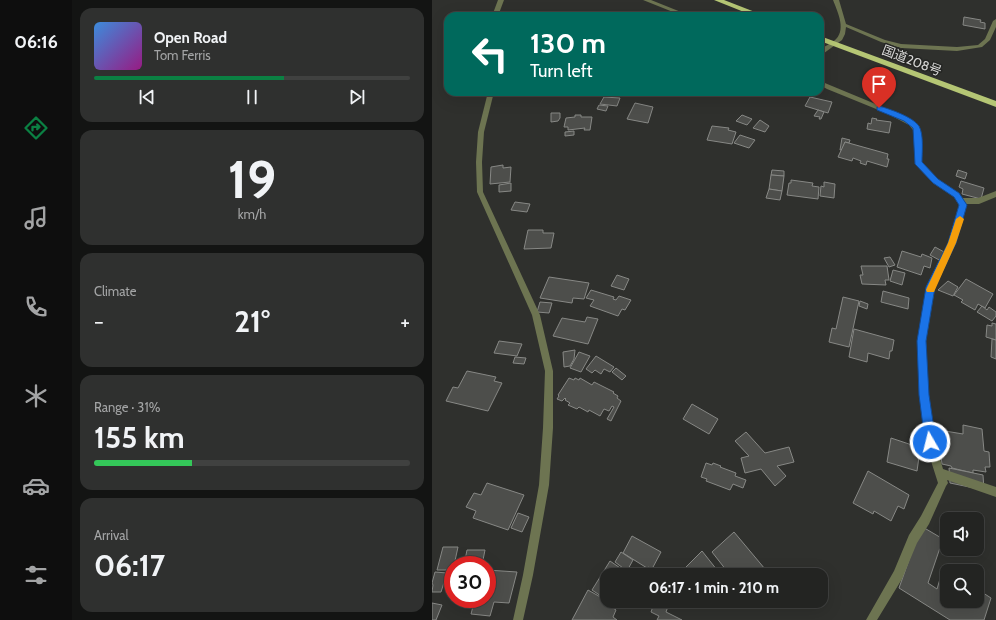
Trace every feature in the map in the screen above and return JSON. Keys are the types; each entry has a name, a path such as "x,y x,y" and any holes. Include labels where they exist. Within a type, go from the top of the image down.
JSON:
{"highway":[{"path":"717,0 750,12"},
{"name":"国道208号","path":"824,39 996,104"}],"street":[{"path":"496,12 501,0"},
{"path":"646,0 678,12"},
{"path":"824,48 835,43 842,35 845,24 836,0"},
{"path":"845,24 883,41 901,46 957,49 980,46 987,40 996,21"},
{"path":"824,85 837,92 906,119 916,127 918,138 918,162 935,181 956,195 963,205 952,243 931,287 922,341 924,395 930,442 943,483 925,520 913,539 898,575 871,620"},
{"path":"491,96 481,132 479,162 480,192 536,315 549,371 548,428 544,485 528,576 518,620"},
{"path":"960,201 979,201 996,194"},
{"path":"940,473 996,492"}],"building":[{"path":"964,17 981,20 980,22 985,23 985,29 963,25"},
{"path":"604,97 620,98 617,106 600,104"},
{"path":"810,97 832,102 828,113 805,106"},
{"path":"635,103 653,107 648,123 627,119"},
{"path":"599,105 608,106 606,111 597,109"},
{"path":"818,110 824,112 821,119 819,119 820,117 814,116"},
{"path":"551,113 560,113 560,118 558,121 551,122"},
{"path":"575,115 581,115 581,117 592,117 590,130 584,130 585,128 568,130 568,127 564,127 566,118 575,117"},
{"path":"742,115 752,119 747,125 736,121"},
{"path":"872,118 891,122 889,133 867,129 868,123 871,124"},
{"path":"760,120 769,126 765,132 753,128"},
{"path":"712,126 729,128 728,130 736,132 732,144 707,140"},
{"path":"574,131 574,135 565,136 565,132"},
{"path":"740,135 755,140 749,148 734,143"},
{"path":"842,138 850,140 849,143 845,142 842,150 840,150"},
{"path":"845,142 888,154 887,159 889,159 887,167 867,161 866,165 853,158 852,161 838,157"},
{"path":"503,165 503,168 511,167 510,182 490,184 491,167"},
{"path":"772,170 784,171 784,176 771,175"},
{"path":"958,170 967,173 965,179 956,176"},
{"path":"771,175 784,176 782,191 769,189"},
{"path":"791,180 813,183 812,186 819,187 818,199 787,195"},
{"path":"961,181 984,188 981,199 962,194 963,189 959,187"},
{"path":"824,182 835,184 834,198 820,196 821,186 824,187"},
{"path":"511,183 511,191 499,192 499,185"},
{"path":"769,189 782,191 780,200 766,198"},
{"path":"515,202 530,204 527,212 511,210"},
{"path":"528,230 543,230 543,233 554,233 551,248 524,249"},
{"path":"935,247 946,253 941,261 930,255"},
{"path":"902,251 921,257 922,254 932,258 930,268 924,266 921,275 897,267"},
{"path":"890,257 895,265 889,267 884,258"},
{"path":"861,266 887,266 889,280 885,280 886,285 862,284 860,275 863,275"},
{"path":"893,270 905,273 902,285 890,281"},
{"path":"617,275 629,279 624,290 611,286"},
{"path":"549,277 589,283 584,299 573,298 572,303 540,298"},
{"path":"966,279 993,294 985,308 978,304 975,310 961,302 963,300 954,295"},
{"path":"948,281 958,287 953,296 938,290"},
{"path":"591,290 614,297 613,299 616,300 619,296 631,300 625,310 622,309 618,316 590,306 594,300 586,298"},
{"path":"883,291 909,298 908,309 881,302"},
{"path":"843,297 859,301 849,347 829,342 832,328 836,329"},
{"path":"860,301 868,304 867,309 859,306"},
{"path":"540,302 552,303 549,313 537,312"},
{"path":"982,306 987,310 989,307 996,312 996,316 992,321 977,312"},
{"path":"587,317 598,319 588,344 553,336 562,318 585,322"},
{"path":"992,323 996,324 996,340 986,337 987,325 992,326"},
{"path":"854,329 894,340 889,359 868,353 867,362 849,357"},
{"path":"992,339 996,340 996,359 991,357"},
{"path":"499,341 522,344 517,356 494,353"},
{"path":"575,350 574,359 570,366 564,367 563,352"},
{"path":"579,352 590,356 581,372 570,368"},
{"path":"596,356 614,367 610,372 604,369 601,374 595,370 592,373 586,369"},
{"path":"515,357 526,358 524,364 513,363"},
{"path":"616,368 626,376 622,380 612,372"},
{"path":"467,371 496,377 494,381 502,383 488,411 446,401 453,387 458,388"},
{"path":"569,378 579,380 580,378 592,385 594,382 614,392 613,393 618,396 617,398 621,401 611,421 607,419 614,407 612,406 609,411 604,409 600,416 589,410 588,412 579,407 577,409 568,405 570,403 565,400 565,398 562,401 557,399"},
{"path":"692,404 718,419 709,434 683,419"},
{"path":"963,425 982,429 984,451 989,452 990,467 985,467 986,472 973,470 973,473 942,464 939,444 941,445 940,434 945,435 945,431 963,434"},
{"path":"746,432 765,453 789,447 794,462 777,466 786,476 775,486 761,469 745,473 741,458 749,456 735,441"},
{"path":"891,438 918,447 917,456 919,457 917,471 887,462"},
{"path":"706,463 712,465 713,463 736,473 735,476 746,480 743,488 733,484 730,490 706,481 707,479 701,477"},
{"path":"949,468 983,475 984,490 950,483"},
{"path":"868,471 909,495 904,509 898,506 891,521 874,511 873,514 853,503"},
{"path":"487,483 524,495 508,530 473,518 476,511 466,507 474,493 481,495"},
{"path":"518,513 529,517 522,532 511,528"},
{"path":"921,526 940,537 940,548 928,583 937,589 940,579 940,608 984,608 984,594 991,598 984,620 950,620 899,588"},
{"path":"734,532 764,568 725,568 712,552"},
{"path":"632,536 661,552 653,568 647,568 623,553"},
{"path":"443,547 458,547 456,556 444,556 444,570 437,570"},
{"path":"467,550 485,550 484,556 466,556"},
{"path":"702,551 715,568 685,568"},
{"path":"621,552 633,560 629,568 623,568 615,562"},
{"path":"610,561 620,568 606,568"},
{"path":"496,571 517,572 509,603 496,602"},
{"path":"435,572 444,573 444,582 441,592 432,592 432,583"},
{"path":"600,577 600,595 592,590"},
{"path":"588,590 600,597 600,608 613,608 616,610 613,617 617,620 572,620"},
{"path":"432,603 442,605 436,620 432,620"},
{"path":"473,608 492,608 490,616 471,614"},
{"path":"652,608 667,608 666,612 682,620 657,620 659,616 651,612"}],"slow traffic":[{"path":"931,290 931,287 952,243 960,219"}],"route":[{"path":"879,108 906,119 916,127 918,138 918,162 935,181 956,195 963,205 952,243 931,287 922,341 924,395 930,442"}]}
